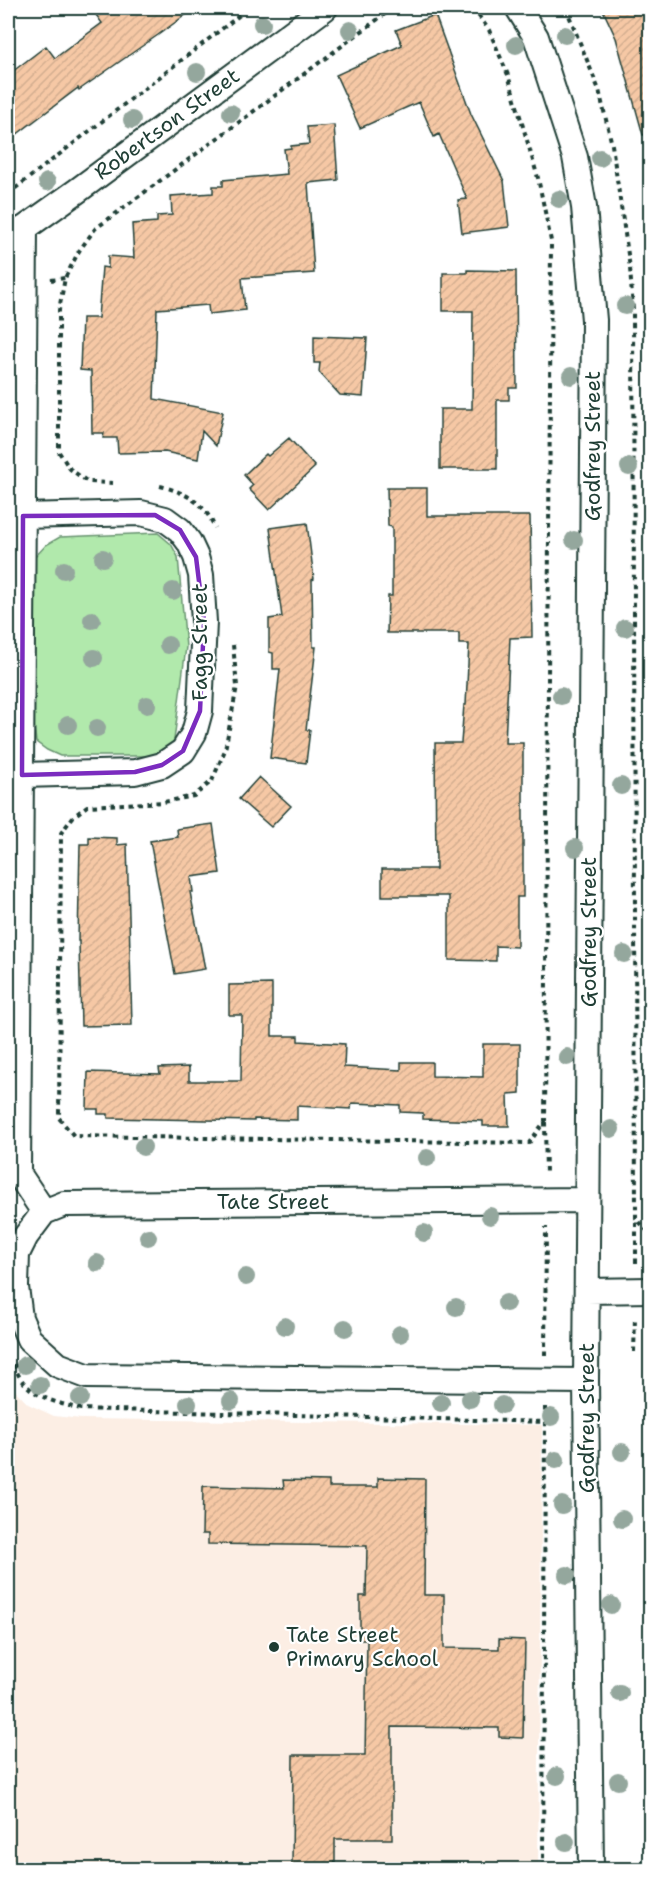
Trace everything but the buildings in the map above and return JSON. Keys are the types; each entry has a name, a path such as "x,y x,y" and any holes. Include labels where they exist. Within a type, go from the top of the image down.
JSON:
{"street":[{"name":"Robertson Street","path":"16,232 325,8"},
{"name":"Godfrey Street","path":"518,8 536,37 575,157 584,207 594,320 586,1381 591,1869"},
{"path":"16,232 23,516 18,1173 44,1212 26,1236 17,1254 12,1287 20,1318 29,1339 58,1365 87,1376 586,1381"},
{"name":"Fagg Street","path":"22,775 135,772 162,765 183,751 194,733 200,711 204,622 201,575 196,557 180,530 165,519 141,513 23,516"},
{"name":"Tate Street","path":"44,1212 64,1204 587,1200"},
{"path":"587,1291 651,1290"}],"path":[{"path":"8,194 249,8"},
{"path":"121,484 88,482 70,469 60,452 59,310 65,278 79,251 95,229 393,8"},
{"path":"473,8 489,30 508,75 538,178 551,241 543,1869"},
{"path":"566,8 599,90 612,145 630,268 633,310 636,1218 651,1234"},
{"path":"154,485 173,489 194,499 210,516 216,531"},
{"path":"232,639 237,686 225,750 212,781 194,796 164,802 87,806 73,817 61,833 59,1118 74,1136 529,1143 545,1121"},
{"path":"11,1354 17,1376 30,1391 51,1402 81,1409 545,1422"}],"highlighted area":[{"path":"155,515 180,530 196,557 204,622 200,711 183,751 162,765 135,772 22,775 23,516"}],"shaded area":[{"name":"Tate Street Primary School","path":"8,1375 10,1385 28,1404 54,1416 81,1419 542,1425 538,1869 8,1869"}],"green space":[{"path":"158,533 171,544 178,557 186,647 174,740 168,749 157,756 60,756 47,750 36,742 34,724 32,574 35,557 46,545 60,537"}],"place":[{"name":"Tate Street Primary School","path":"274,1647"}]}
